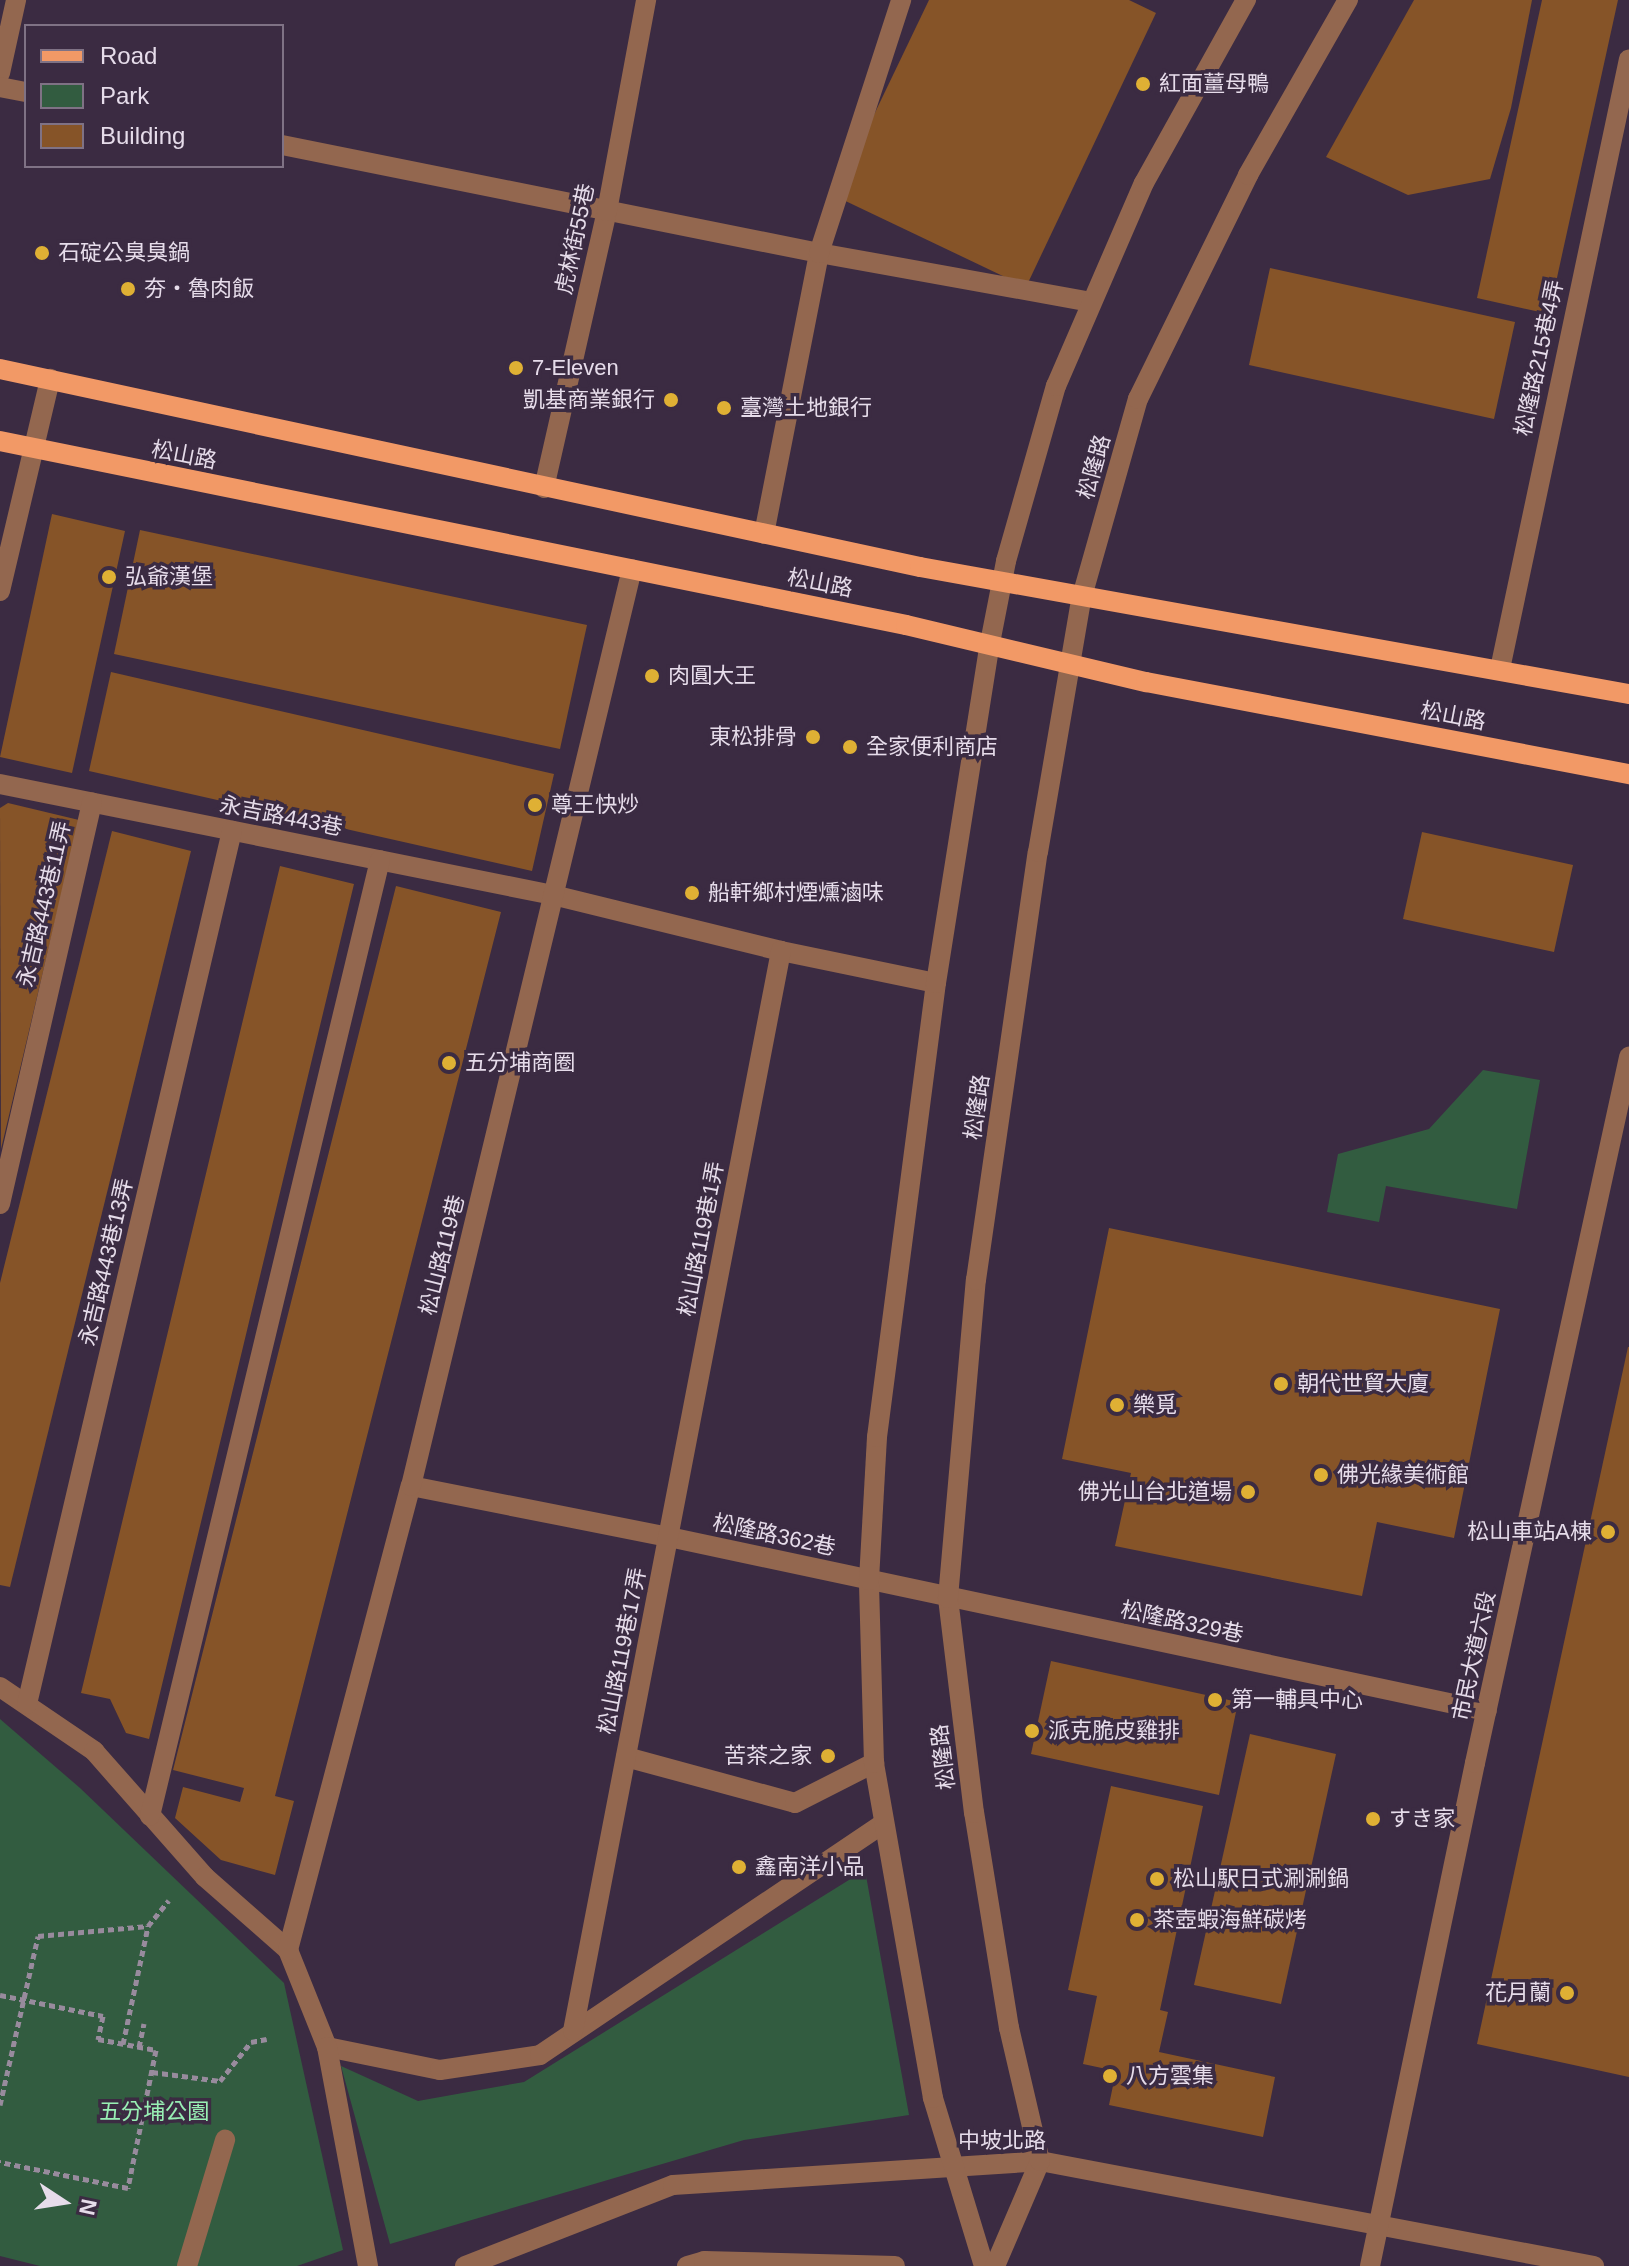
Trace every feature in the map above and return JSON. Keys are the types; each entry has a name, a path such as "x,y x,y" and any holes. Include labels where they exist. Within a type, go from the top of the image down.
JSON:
{"main road":[{"name":"松山路","path":"0,369 764,534 1001,581 1629,694"},
{"name":"松山路","path":"0,441 990,643 1146,682 1629,774"}],"street":[{"path":"0,73 16,0"},
{"name":"虎林街55巷","path":"544,488 607,211 646,0"},
{"path":"764,534 819,253 901,0"},
{"path":"984,2266 951,2165 920,2031 874,1763 869,1580 877,1437 936,983 1001,581 1056,386 1144,183 1246,0"},
{"name":"松隆路","path":"1040,2161 1009,2028 974,1813 948,1598 976,1280 1068,663 1083,595 1138,399 1248,175 1348,0"},
{"name":"松隆路215巷4弄","path":"1500,669 1629,59"},
{"path":"0,87 24,92"},
{"path":"284,145 819,253 1092,302"},
{"path":"0,591 50,379"},
{"name":"松山路119巷","path":"288,1950 411,1486 632,569"},
{"name":"永吉路443巷","path":"0,784 553,895"},
{"name":"永吉路443巷11弄","path":"0,1204 92,802"},
{"name":"永吉路443巷13弄","path":"27,1704 232,831"},
{"path":"150,1816 380,860"},
{"path":"553,895 781,951 936,983"},
{"name":"松山路119巷1弄","path":"669,1537 781,951"},
{"name":"市民大道六段","path":"1370,2266 1629,1057"},
{"path":"411,1486 669,1537"},
{"name":"松隆路362巷","path":"669,1537 869,1580"},
{"name":"松山路119巷17弄","path":"573,2031 669,1537"},
{"name":"松隆路329巷","path":"869,1580 1487,1711"},
{"path":"0,1687 94,1751 205,1877 288,1950 327,2047 368,2266"},
{"path":"626,1757 795,1803 874,1763"},
{"path":"327,2047 440,2070 540,2055 884,1823"},
{"path":"187,2266 225,2140"},
{"path":"995,2266 1040,2161"},
{"name":"中坡北路","path":"465,2266 673,2185 1040,2161 1594,2266"},
{"path":"687,2266 704,2261 895,2266"}],"path":[{"path":"123,2044 148,1926 169,1900"},
{"path":"0,2105 38,1936 148,1926"},
{"path":"0,1995 103,2016 98,2039 156,2050 128,2188 0,2162"},
{"path":"139,2047 144,2024"},
{"path":"152,2072 220,2081 251,2042 267,2039"}],"green space":[{"path":"1483,1070 1540,1080 1517,1209 1386,1186 1379,1222 1327,1212 1338,1154 1429,1129"},
{"name":"五分埔公園","path":"0,1719 80,1788 284,1983 343,2250 297,2266 40,2266 0,2256"},
{"path":"865,1870 909,2115 744,2140 390,2244 341,2066 418,2101 524,2082"}],"building":[{"path":"929,0 1129,0 1156,13 1026,287 835,196"},
{"path":"1414,0 1532,0 1511,108 1490,179 1408,195 1326,157"},
{"path":"1542,0 1618,0 1549,314 1477,298"},
{"path":"1270,268 1515,322 1494,419 1249,365"},
{"path":"52,514 125,531 72,773 0,757"},
{"path":"140,530 587,625 560,749 114,654"},
{"path":"111,672 554,774 532,871 89,771"},
{"path":"8,803 79,820 1,1149 0,808"},
{"path":"112,831 191,851 10,1587 0,1585 0,1283"},
{"path":"1422,832 1573,865 1554,952 1403,919"},
{"path":"280,866 354,884 149,1739 126,1733 110,1699 81,1693"},
{"path":"396,886 501,912 275,1796 294,1801 275,1875 221,1860 175,1818 183,1787 240,1802 244,1788 173,1770"},
{"name":"朝代世貿大廈","path":"1109,1228 1500,1309 1454,1538 1377,1522 1362,1596 1115,1546 1131,1473 1062,1459"},
{"name":"松山車站A棟","path":"1629,1347 1629,2077 1477,2044"},
{"path":"1051,1661 1238,1702 1219,1795 1031,1754"},
{"path":"1250,1734 1336,1754 1281,2004 1194,1985"},
{"path":"1111,1786 1203,1806 1160,2010 1168,2012 1159,2052 1275,2077 1263,2137 1109,2105 1116,2071 1083,2064 1097,1996 1068,1990"}],"place":[{"name":"紅面薑母鴨","path":"1143,84"},
{"name":"石碇公臭臭鍋","path":"42,253"},
{"name":"夯・魯肉飯","path":"128,289"},
{"name":"7-Eleven","path":"516,368"},
{"name":"凱基商業銀行","path":"671,400"},
{"name":"臺灣土地銀行","path":"724,408"},
{"name":"弘爺漢堡","path":"109,577"},
{"name":"肉圓大王","path":"652,676"},
{"name":"東松排骨","path":"813,737"},
{"name":"全家便利商店","path":"850,747"},
{"name":"尊王快炒","path":"535,805"},
{"name":"船軒鄉村煙燻滷味","path":"692,893"},
{"name":"五分埔商圈","path":"449,1063"},
{"name":"朝代世貿大廈","path":"1281,1384"},
{"name":"樂覓","path":"1117,1405"},
{"name":"佛光緣美術館","path":"1321,1475"},
{"name":"佛光山台北道場","path":"1248,1492"},
{"name":"松山車站A棟","path":"1608,1532"},
{"name":"第一輔具中心","path":"1215,1700"},
{"name":"派克脆皮雞排","path":"1032,1731"},
{"name":"苦茶之家","path":"828,1756"},
{"name":"すき家","path":"1373,1819"},
{"name":"鑫南洋小品","path":"739,1867"},
{"name":"松山駅日式涮涮鍋","path":"1157,1879"},
{"name":"茶壺蝦海鮮碳烤","path":"1137,1920"},
{"name":"花月蘭","path":"1567,1993"},
{"name":"八方雲集","path":"1110,2076"}]}
